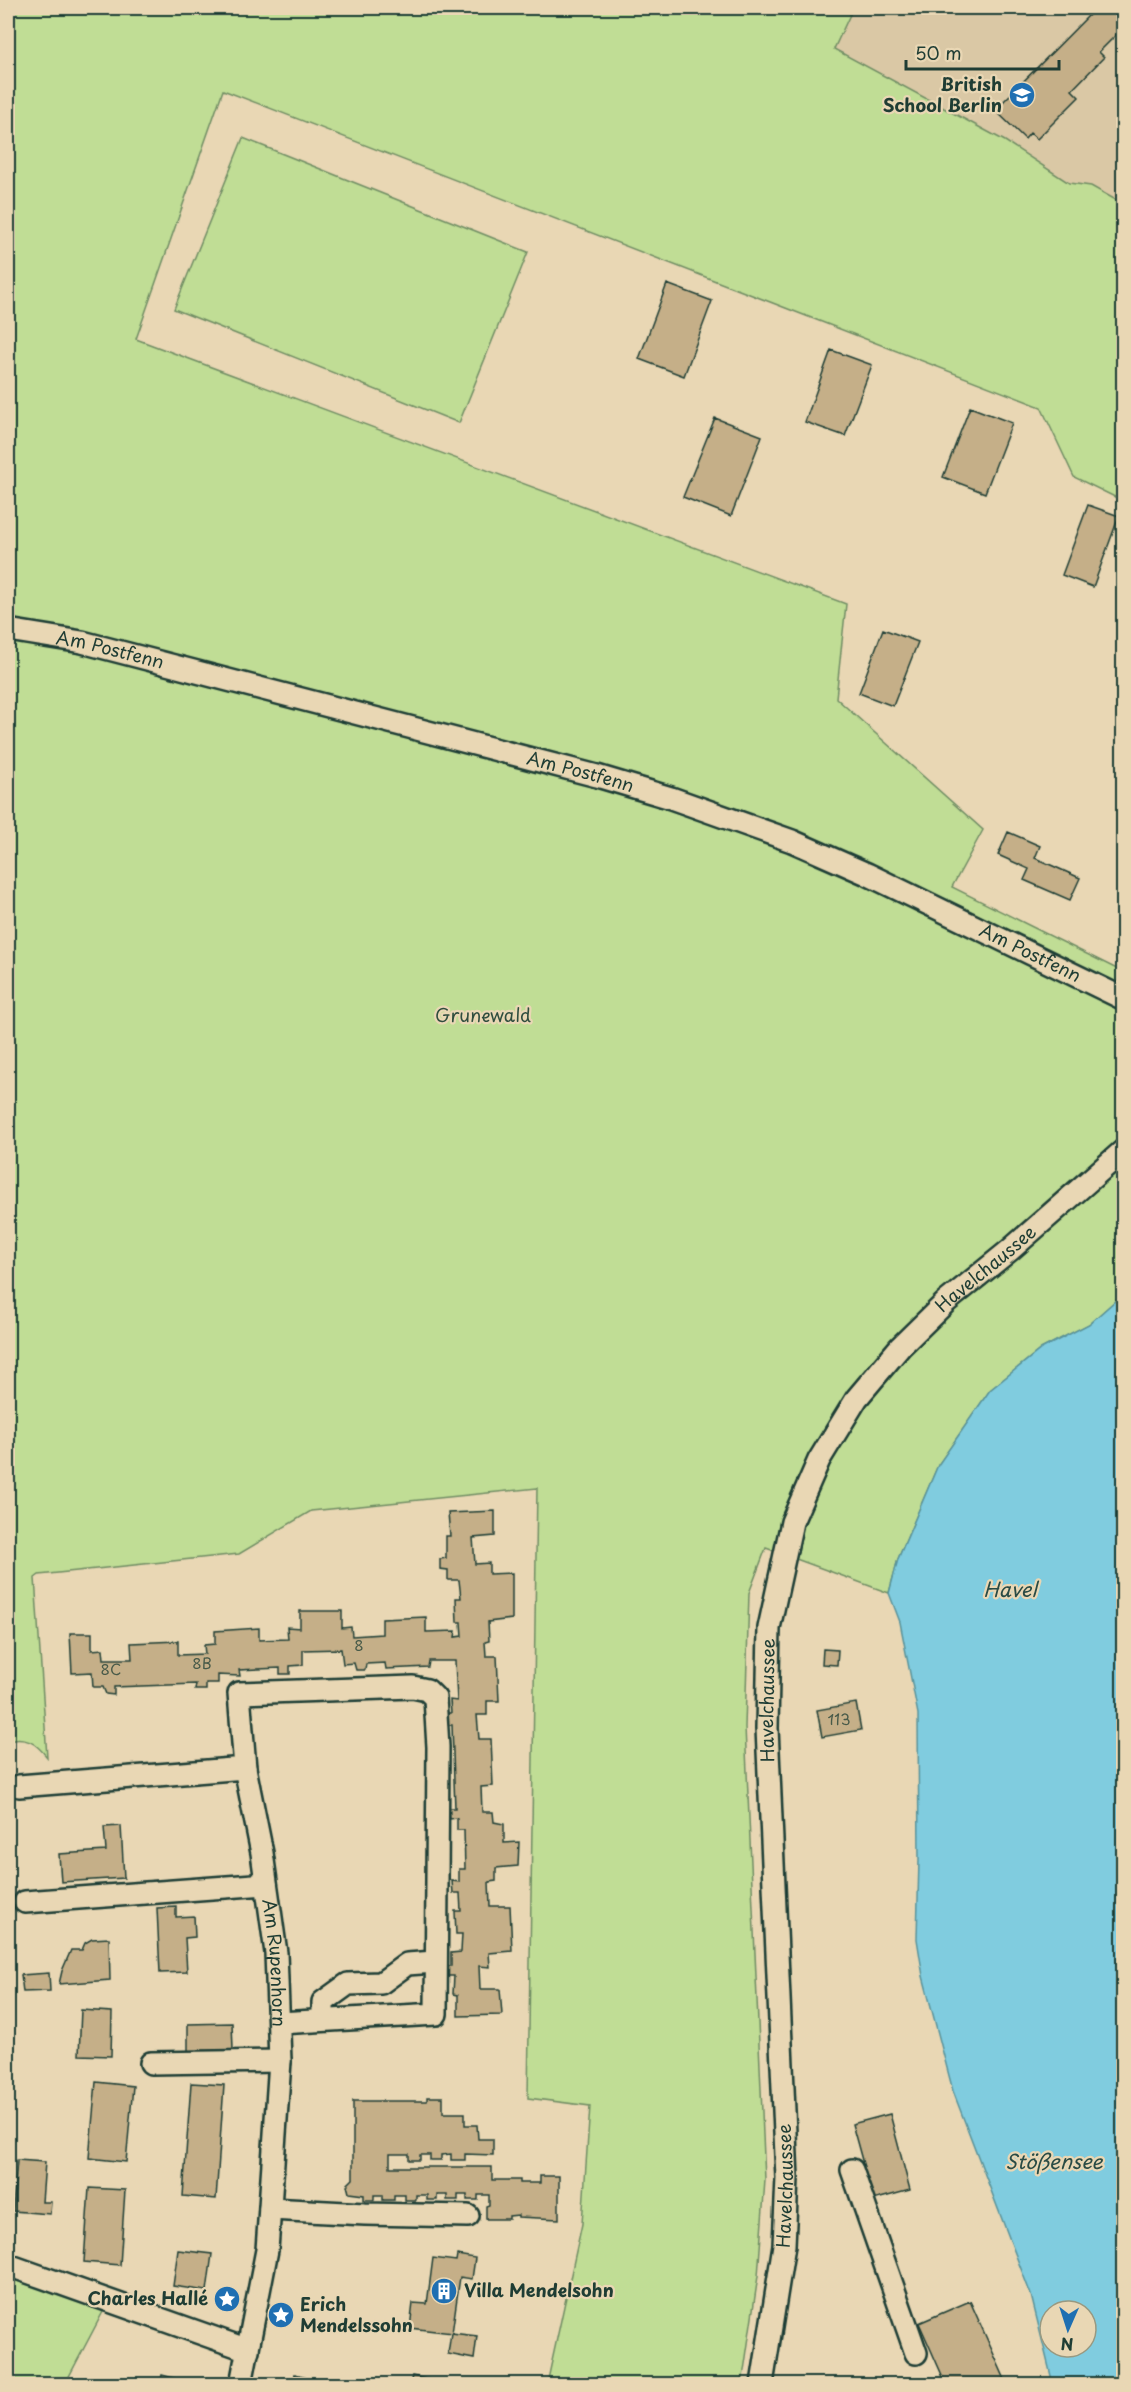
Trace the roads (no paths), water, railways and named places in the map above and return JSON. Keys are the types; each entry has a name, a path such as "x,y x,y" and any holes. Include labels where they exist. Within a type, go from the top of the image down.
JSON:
{"street":[{"name":"Am Postfenn","path":"8,630 93,645 597,776 671,798 792,841 867,874 1124,999"},
{"name":"Havelchaussee","path":"762,2385 784,2246 787,2178 767,1728 769,1628 792,1522 819,1460 857,1398 900,1347 946,1302 1010,1250 1124,1150"},
{"name":"Am Rupenhorn","path":"241,2385 267,2250 280,2061 276,1953 245,1768 239,1693 413,1687 427,1690 435,1698 438,1747 435,1962"},
{"path":"19,1786 245,1768"},
{"path":"25,1902 266,1884"},
{"path":"279,2023 436,2014 435,1962 407,1964 381,1983 348,1984 323,2002 323,2020"},
{"path":"151,2063 280,2061"},
{"path":"852,2170 916,2353"},
{"path":"270,2209 468,2216"},
{"path":"8,2265 248,2350"}],"water":[{"name":"Havel","path":"1123,1294 1123,2384 1053,2384 1047,2359 1098,2359 1098,2299 1038,2299 1038,2323 1031,2295 953,2091 923,1976 917,1939 918,1714 900,1622 889,1593 898,1559 938,1465 990,1390 1041,1349 1089,1324"}],"place":[{"name":"British School Berlin","path":"1022,95"},
{"name":"Villa Mendelsohn","path":"444,2291"},
{"name":"Charles Hallé","path":"227,2299"},
{"name":"Erich Mendelssohn","path":"281,2315"}],"park label":[{"name":"Grunewald","path":"483,1016"}],"water label":[{"name":"Stößensee","path":"1054,2162"}]}
